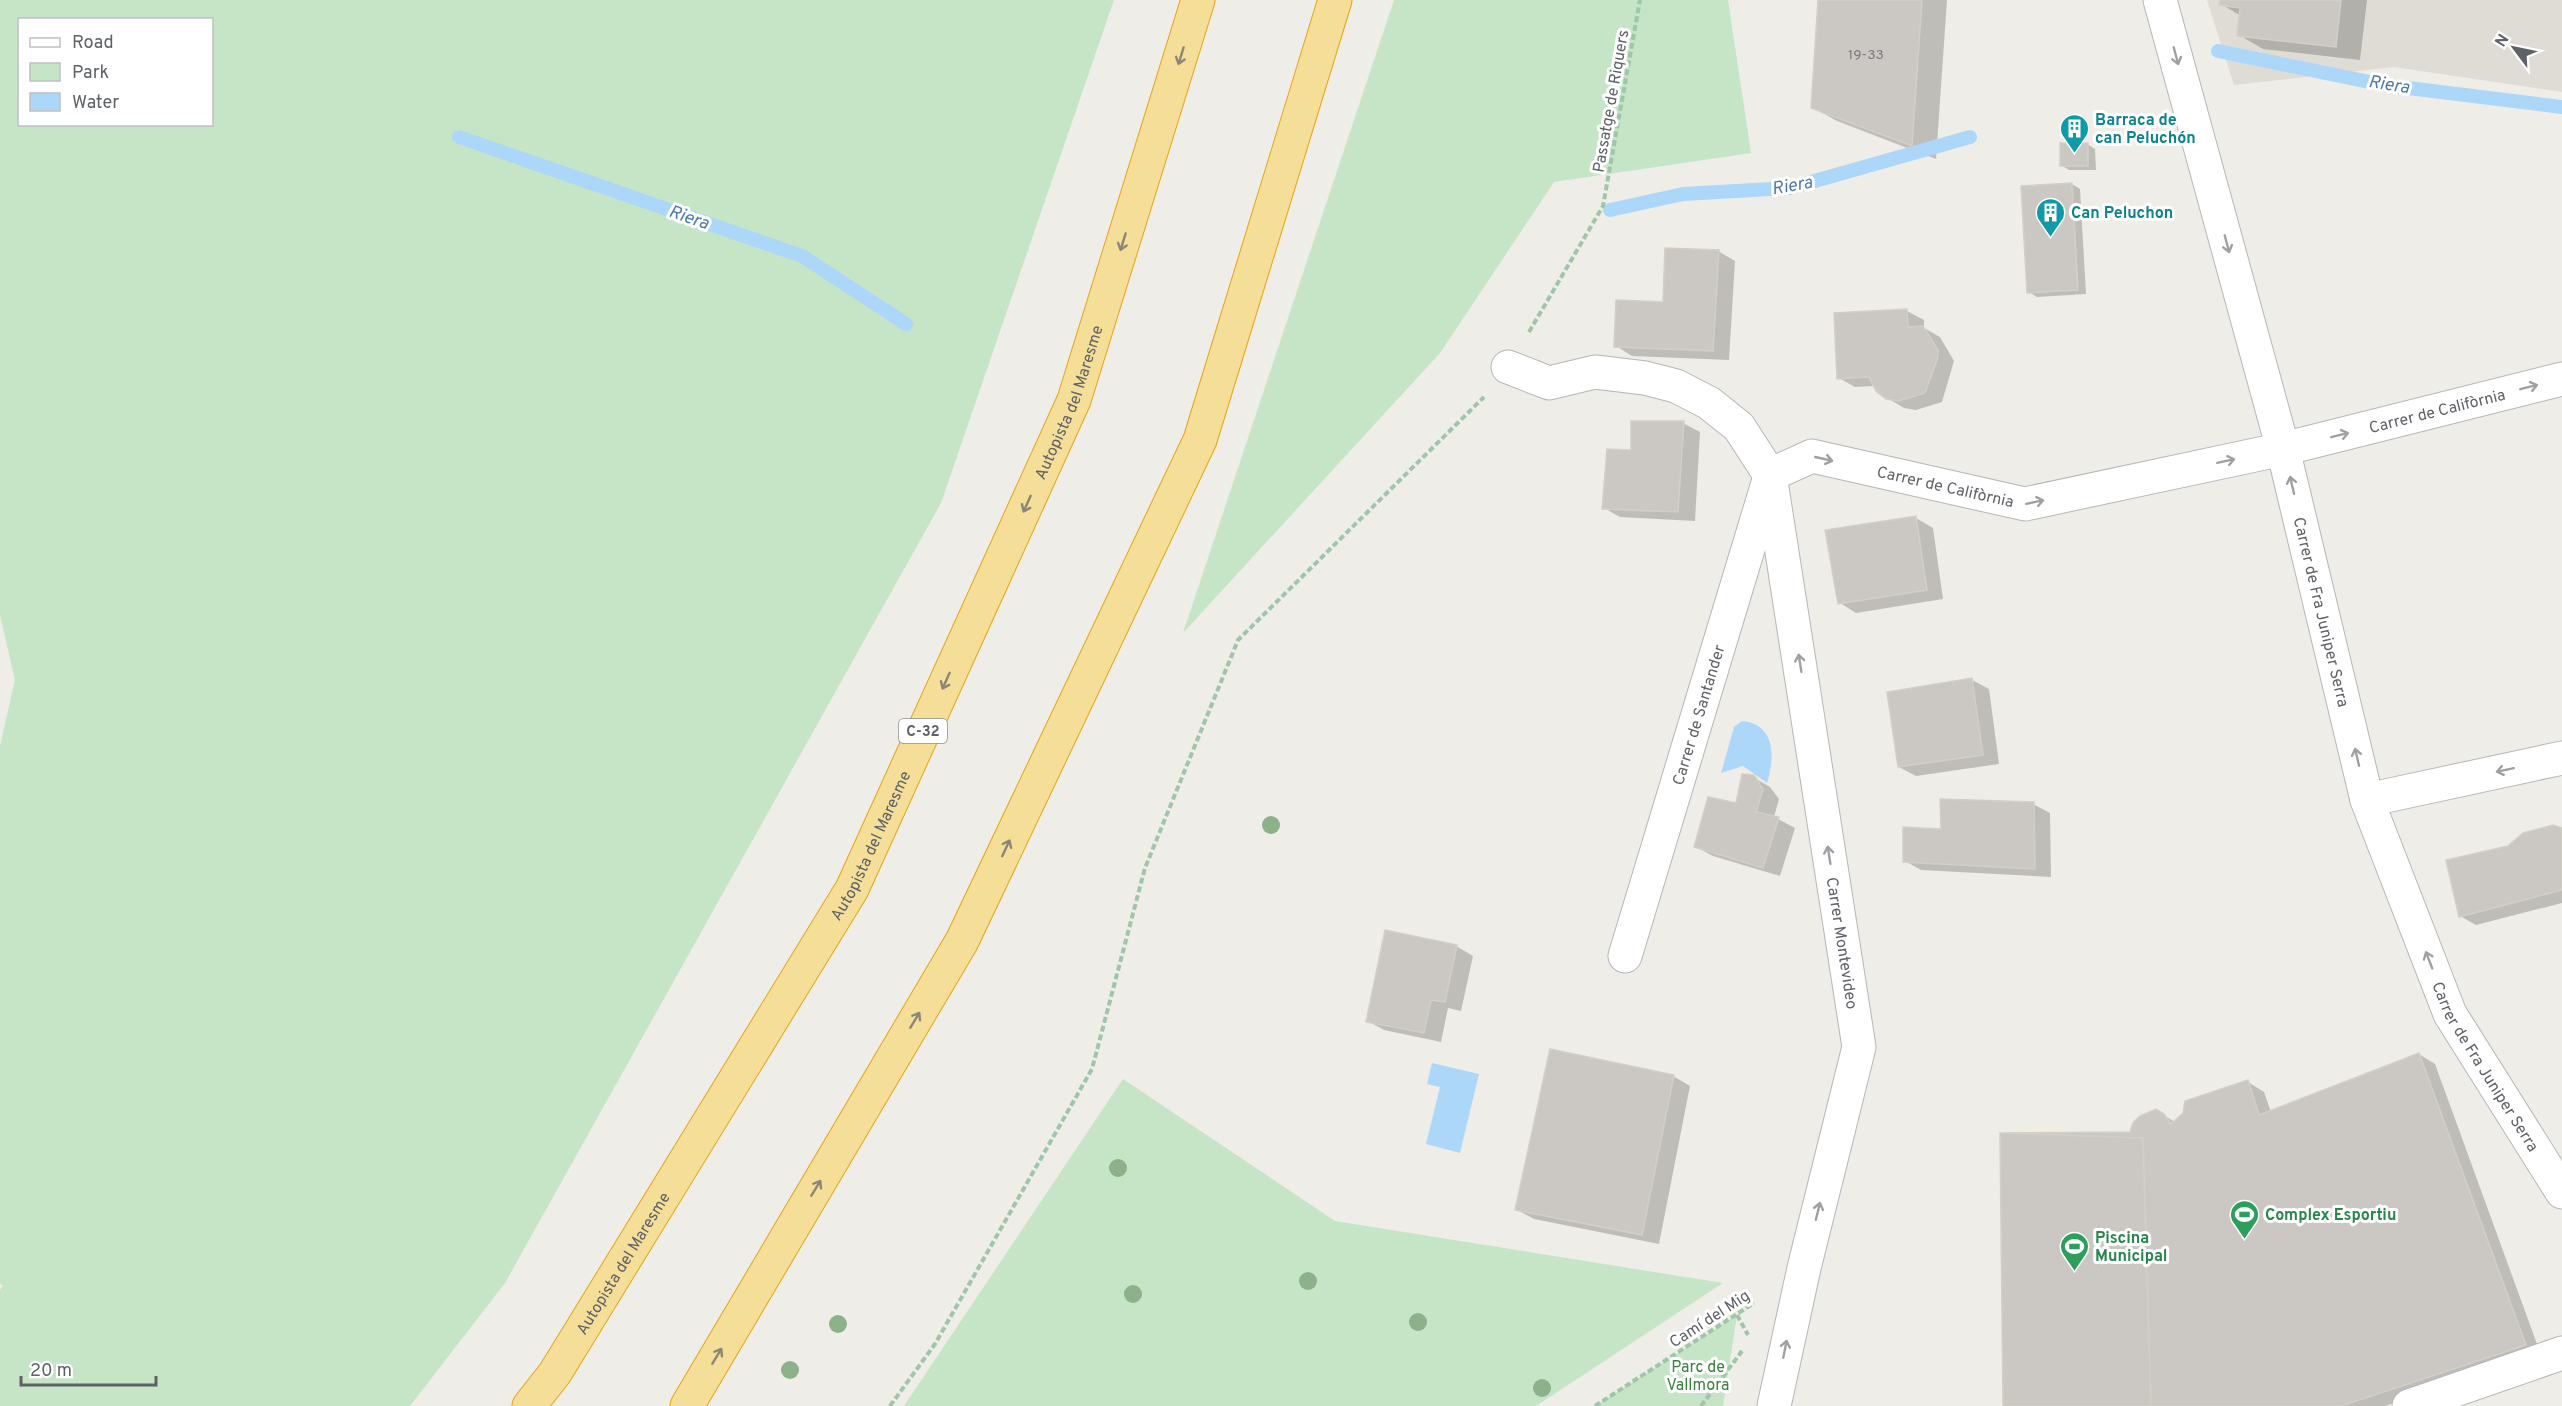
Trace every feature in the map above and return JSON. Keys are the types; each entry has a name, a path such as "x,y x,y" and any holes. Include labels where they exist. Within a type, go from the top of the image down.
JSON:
{"highway":[{"name":"Autopista del Maresme","path":"529,1406 555,1373 852,889 1074,400 1198,0"},
{"path":"687,1406 962,941 1200,440 1335,0"},
{"path":"525,1406 555,1373"}],"street":[{"name":"Carrer de Fra Juniper Serra","path":"2160,0 2283,449 2367,800 2450,1014 2562,1192"},
{"path":"1508,367 1550,383 1595,372 1645,378 1676,386 1709,403 1739,427 1770,475"},
{"name":"Carrer de Califòrnia","path":"1770,475 1812,456 2025,504 2283,449 2562,379"},
{"name":"Carrer de Santander","path":"1625,956 1770,475"},
{"name":"Carrer Montevideo","path":"1770,475 1859,1047 1804,1268 1774,1406"},
{"path":"2367,800 2562,758"},
{"path":"2409,1406 2562,1353"}],"path":[{"name":"Passatge de Riquers","path":"1508,367 1603,206 1640,0"},
{"path":"890,1406 935,1344 1092,1069 1145,868 1238,640 1498,384 1508,367"},
{"name":"Camí del Mig","path":"1595,1406 1737,1315 1804,1268"},
{"path":"1737,1315 1751,1340"},
{"path":"1701,1406 1744,1350"}],"shaded area":[{"path":"2207,0 2562,0 2562,92 2394,67 2234,85"}],"green space":[{"path":"0,0 1114,0 941,503 505,1283 410,1406 0,1406 0,1290 3,1285 0,1284 0,746 15,680 0,615"},
{"path":"1394,0 1728,0 1751,153 1554,182 1440,353 1183,633"},
{"path":"1123,1079 1335,1221 1723,1283 1536,1406 904,1406"},
{"name":"Parc de Vallmora","path":"1737,1315 1723,1406 1595,1406"}],"water":[{"path":"1742,721 1761,728 1767,735 1772,753 1767,783 1743,766 1721,773 1734,727"},
{"path":"1432,1063 1479,1074 1460,1153 1426,1144 1440,1087 1427,1084"}],"building":[{"path":"1818,0 1922,0 1912,146 1811,108"},
{"path":"2220,0 2341,0 2336,47 2237,36 2240,8 2219,5"},
{"name":"Barraca de can Peluchón","path":"2060,143 2088,143 2088,166 2060,166"},
{"name":"Can Peluchon","path":"2072,183 2078,290 2027,293 2021,186"},
{"path":"1665,248 1719,250 1713,351 1614,347 1616,300 1663,302"},
{"path":"1907,309 1908,327 1923,326 1938,350 1938,357 1925,393 1899,401 1886,399 1876,391 1869,377 1837,379 1834,313"},
{"path":"1631,421 1684,421 1678,512 1602,509 1607,449 1631,450"},
{"path":"1916,516 1927,590 1838,604 1825,530"},
{"path":"1972,678 1983,755 1898,767 1887,692"},
{"path":"1742,774 1754,775 1763,789 1756,812 1779,817 1763,868 1694,847 1708,797 1736,803"},
{"path":"1940,799 2034,802 2035,869 1903,862 1903,827 1941,829"},
{"path":"2553,825 2562,828 2562,890 2459,917 2446,860 2508,846 2523,833"},
{"path":"1385,930 1457,945 1445,1002 1431,1000 1424,1033 1366,1022"},
{"path":"1550,1049 1674,1075 1642,1235 1515,1210"},
{"name":"Complex Esportiu","path":"2419,1053 2526,1345 2341,1406 2003,1406 2000,1133 2130,1132 2133,1123 2140,1116 2156,1109 2164,1114 2171,1124 2183,1113 2185,1101 2248,1080 2259,1115"},
{"name":"Piscina Municipal","path":"2000,1133 2143,1138 2151,1406 2003,1406"}],"waterway":[{"name":"Riera","path":"2218,51 2384,85 2562,107"},
{"name":"Riera","path":"459,137 802,256 906,324"},
{"name":"Riera","path":"1610,210 1683,194 1790,188 1970,137"}],"place":[{"name":"Barraca de can Peluchón","path":"2074,154"},
{"name":"Can Peluchon","path":"2050,238"},
{"name":"Complex Esportiu","path":"2244,1240"},
{"name":"Piscina Municipal","path":"2074,1272"}]}
